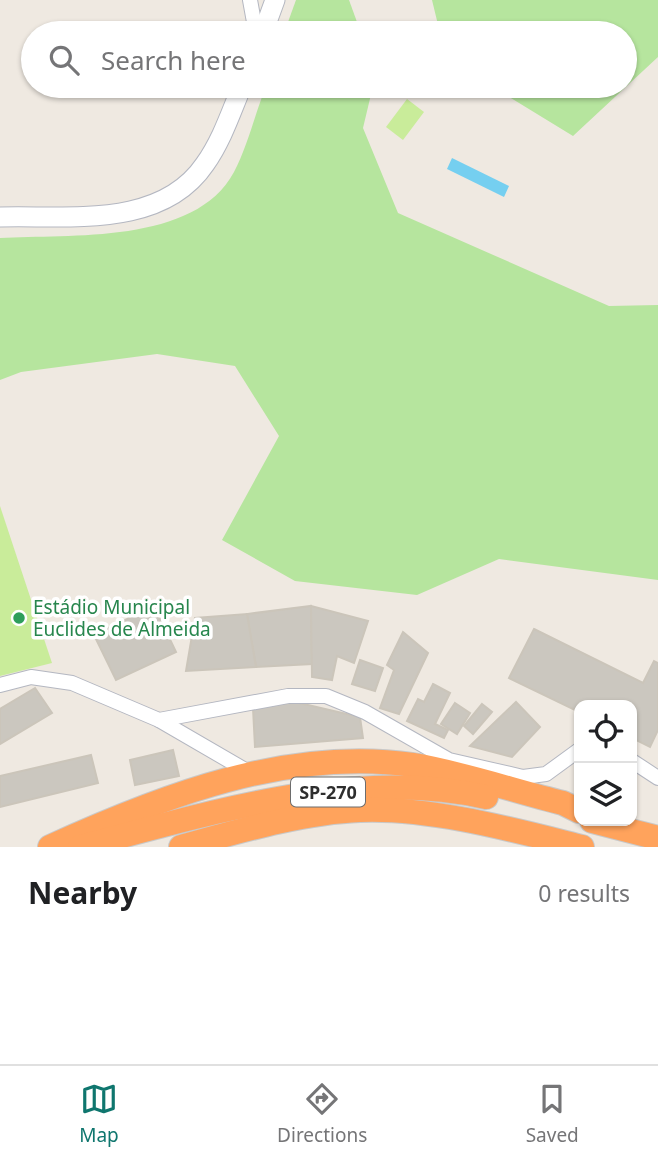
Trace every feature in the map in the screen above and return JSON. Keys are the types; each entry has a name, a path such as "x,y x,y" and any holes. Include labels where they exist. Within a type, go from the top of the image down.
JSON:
{"highway":[{"path":"50,847 177,794 252,775 355,762 414,765 563,803 574,808"},
{"name":"SP-270","path":"80,847 278,799 343,789 400,788 479,795 574,817"},
{"name":"SP-270","path":"181,847 286,822 360,810 458,818 582,847"},
{"name":"SP-270","path":"612,826 658,838"}],"main road":[{"path":"267,21 275,0"},
{"path":"0,217 112,214 151,207 182,189 205,166 237,98"}],"street":[{"path":"250,0 254,21"},
{"path":"0,685 31,677 72,683 159,720 252,775"},
{"path":"159,720 288,696 326,696 365,712 449,760 523,777 546,774 574,754"},
{"path":"635,763 658,778"}],"green space":[{"path":"296,0 349,0 357,21 288,21"},
{"path":"432,0 658,0 658,57 637,77 637,21 437,21"},
{"path":"262,98 370,98 363,128 398,213 609,306 658,305 658,580 499,559 417,595 295,581 222,540 279,436 235,366 157,354 21,372 0,380 0,238 94,235 161,224 191,213 216,196 234,172"},
{"path":"511,98 614,98 573,136"},
{"path":"407,99 424,112 403,140 386,127"},
{"name":"Estádio Municipal Euclides de Almeida","path":"0,506 52,663 0,676"}],"water":[{"path":"452,158 509,186 504,197 447,169"}],"building":[{"path":"154,606 176,652 116,680 94,635"},
{"path":"311,606 312,664 256,667 247,614"},
{"path":"311,606 368,621 354,663 337,656 332,680 312,677"},
{"path":"247,614 256,667 186,671 195,618"},
{"path":"534,629 643,683 654,661 658,663 658,730 650,747 637,740 637,700 574,700 574,710 509,678"},
{"path":"403,632 428,653 399,714 380,708 394,670 387,665"},
{"path":"360,660 383,668 375,691 352,684"},
{"path":"433,684 450,693 435,724 448,730 444,738 407,721 418,699 424,702"},
{"path":"35,688 52,713 0,744 0,709"},
{"path":"295,702 360,717 363,738 255,747 253,708"},
{"path":"516,702 540,727 512,757 470,746"},
{"path":"455,703 470,713 457,734 441,724"},
{"path":"482,704 492,712 473,734 464,726"},
{"path":"173,750 179,776 135,785 130,760"},
{"path":"91,755 98,783 0,807 0,776"}],"place":[{"name":"Estádio Municipal Euclides de Almeida","path":"19,618"}]}
